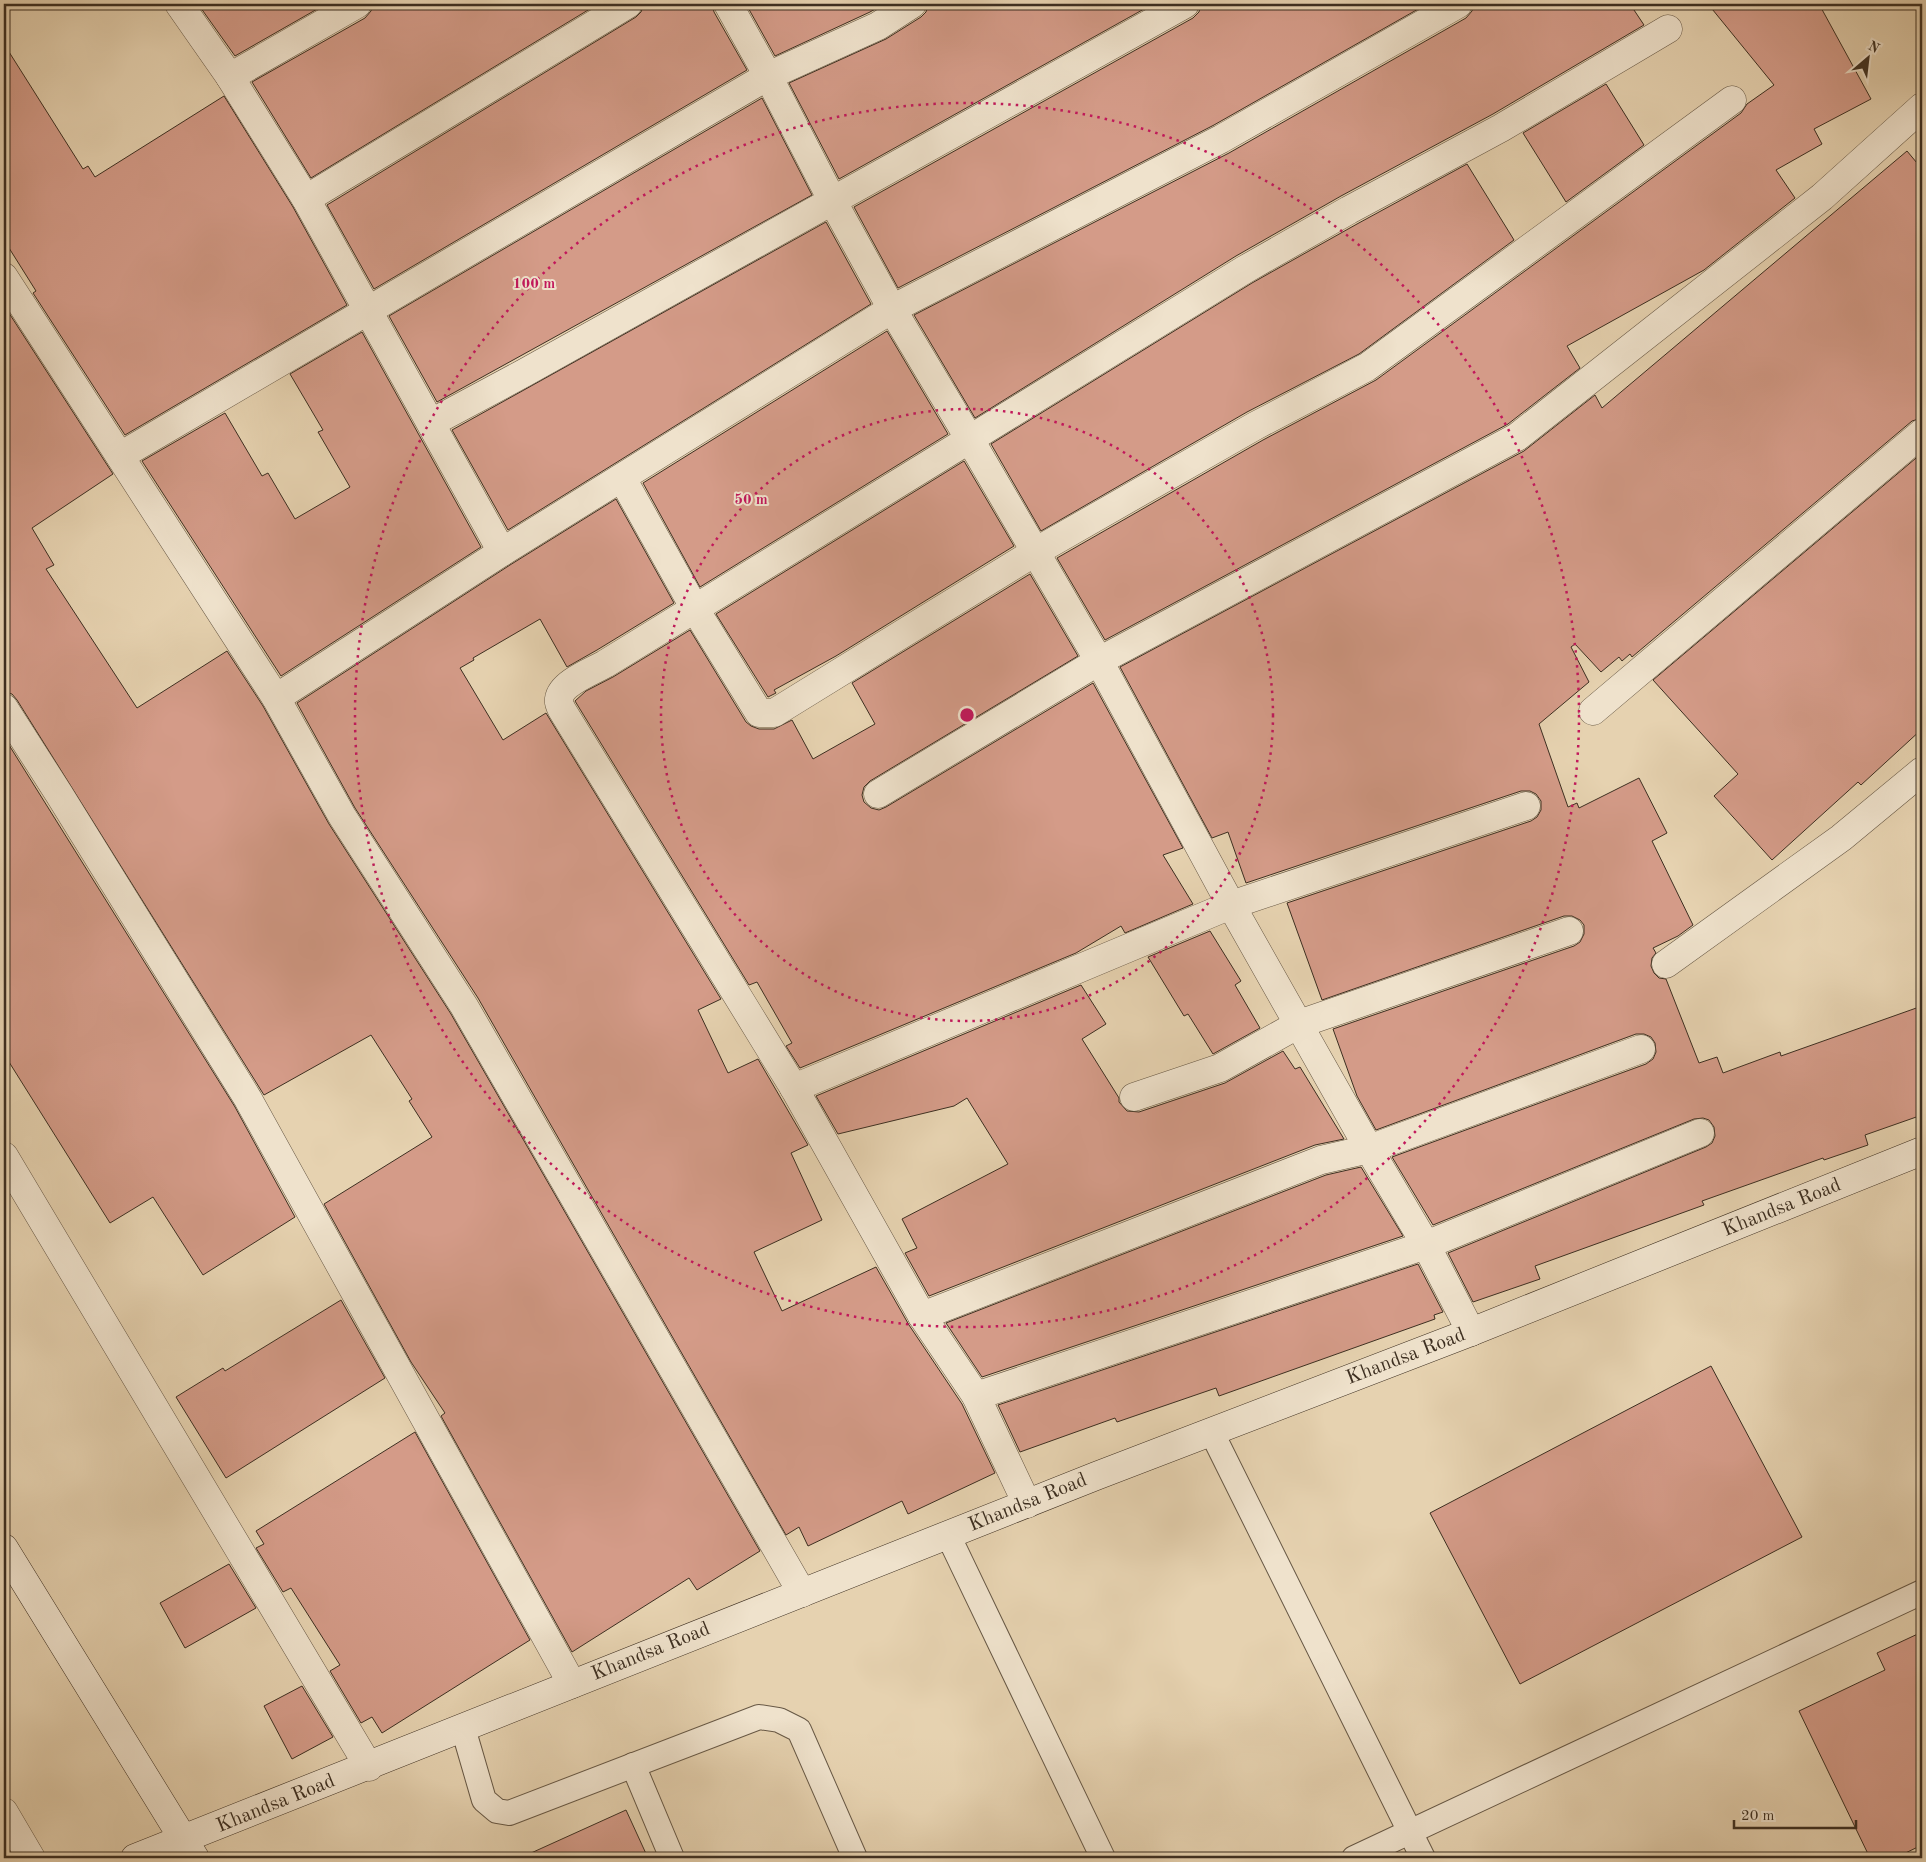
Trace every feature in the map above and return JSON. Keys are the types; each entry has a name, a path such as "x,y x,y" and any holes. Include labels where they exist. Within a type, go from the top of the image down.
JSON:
{"street":[{"path":"179,4 230,77 306,199 502,552"},
{"path":"230,77 357,4"},
{"path":"306,199 628,4"},
{"path":"728,4 892,310 1099,661 1231,905 1369,1149 1426,1245 1471,1332"},
{"path":"120,456 768,76 878,26 912,4"},
{"path":"431,423 1185,4"},
{"path":"276,698 502,552 892,310 1221,139 1458,4"},
{"path":"1027,1504 976,1396 922,1316 794,1088 562,710 558,701 559,696 565,686 606,664 969,438 1244,270 1349,210 1501,128 1668,29"},
{"path":"622,478 695,609 759,713 774,713 1035,552 1255,426 1367,367 1732,100"},
{"path":"878,794 1099,661 1517,437 1822,197 1922,107"},
{"path":"4,276 276,698 342,816 464,1006 802,1592"},
{"path":"1593,711 1922,433"},
{"path":"4,708 248,1099 572,1684"},
{"path":"1666,964 1841,838 1922,771"},
{"path":"794,1088 1231,905 1526,806"},
{"path":"1134,1097 1220,1068 1299,1024 1570,931"},
{"path":"922,1316 1321,1160 1369,1149 1641,1049"},
{"path":"976,1396 1426,1245 1700,1133"},
{"name":"Khandsa Road","path":"135,1858 190,1849 369,1767 572,1684 1211,1431 1471,1332 1922,1151"},
{"path":"4,1156 369,1767"},
{"path":"4,1548 190,1849"},
{"path":"4,1812 31,1858"}],"lane":[{"path":"1211,1431 1423,1858"},
{"path":"948,1535 1103,1858"},
{"path":"1354,1858 1411,1833 1922,1592"},
{"path":"463,1728 484,1800 496,1811 509,1813 759,1717 779,1720 799,1730 855,1858"},
{"path":"633,1765 672,1858"}],"building":[{"path":"198,4 326,4 235,56"},
{"path":"373,4 598,4 311,178 252,82 365,18 371,11"},
{"path":"644,4 712,4 714,12 747,70 374,289 327,205 636,17 641,12"},
{"path":"746,4 884,4 775,56"},
{"path":"928,4 1153,4 839,179 789,83 886,39 921,17 926,12"},
{"path":"1201,4 1427,4 1214,125 898,288 854,207 1193,18 1199,12"},
{"path":"1474,4 1630,4 1644,25 1493,114 1341,196 1236,256 975,418 914,315 1229,153 1466,18 1472,11"},
{"path":"1708,4 1819,4 1871,99 1814,129 1822,144 1776,170 1795,198 1704,270 1567,346 1580,368 1508,424 1105,640 1057,558 1263,440 1376,380 1741,113 1747,104 1774,85"},
{"path":"4,44 83,169 88,166 95,177 224,96 293,207 347,305 125,435 33,293 36,291 4,240"},
{"path":"1606,84 1644,145 1566,202 1523,133"},
{"path":"762,98 812,195 437,402 389,316"},
{"path":"1907,151 1922,169 1922,418 1912,421 1632,657 1630,654 1622,661 1619,657 1601,672 1575,644 1571,647 1589,682 1539,724 1568,807 1577,803 1579,808 1639,778 1667,833 1652,841 1693,925 1678,936 1653,948 1656,953 1652,958 1651,966 1659,978 1666,979 1699,1063 1717,1057 1723,1073 1780,1052 1781,1056 1922,1006 1922,1115 1865,1135 1868,1145 1824,1160 1823,1158 1702,1201 1704,1205 1535,1266 1540,1279 1473,1302 1448,1253 1706,1147 1712,1143 1715,1136 1714,1127 1709,1120 1703,1118 1694,1119 1433,1225 1392,1157 1646,1064 1653,1059 1656,1052 1655,1043 1651,1037 1644,1034 1636,1034 1376,1130 1357,1096 1333,1029 1574,946 1580,942 1584,934 1584,925 1580,920 1572,916 1564,916 1322,1000 1287,903 1531,821 1537,817 1541,810 1541,801 1536,794 1530,791 1521,791 1246,883 1228,832 1212,838 1120,667 1524,451 1595,395 1602,408"},
{"path":"1467,164 1514,240 1359,354 1247,412 1041,531 991,444 1252,283"},
{"path":"826,222 871,304 508,530 452,430"},
{"path":"7,310 113,474 32,528 54,565 46,569 137,708 227,651 263,706 329,824 451,1014 760,1551 697,1590 689,1578 572,1652 441,1416 445,1413 411,1362 324,1204 432,1137 409,1101 412,1099 371,1035 264,1095 17,700 12,694 4,692 4,312"},
{"path":"887,331 948,434 700,587 643,483"},
{"path":"362,332 481,547 281,676 142,461 225,413 262,476 268,473 295,519 350,487 318,432 323,430 290,374"},
{"path":"1922,453 1922,729 1861,785 1858,782 1772,860 1714,796 1738,774 1653,680"},
{"path":"964,461 1014,546 836,656 774,690 776,693 768,697 716,614"},
{"path":"616,499 674,603 567,667 540,619 473,658 474,660 460,668 503,740 546,713 721,999 698,1010 728,1073 758,1059 808,1145 791,1153 822,1220 754,1252 782,1311 876,1267 909,1325 962,1404 995,1473 908,1514 902,1501 808,1546 799,1527 786,1535 478,998 355,808 297,703 510,565"},
{"path":"1030,574 1078,656 870,781 864,787 862,795 864,802 871,808 879,810 886,807 1093,683 1183,848 1163,855 1193,904 1125,933 1121,926 1076,953 800,1068 786,1046 792,1043 757,982 749,985 575,701 586,691 613,677 690,630 746,722 759,729 774,729 792,720 813,759 875,724 852,683"},
{"path":"4,737 235,1107 295,1217 203,1275 153,1197 110,1223 4,1054"},
{"path":"1210,931 1241,981 1235,985 1260,1028 1213,1054 1188,1014 1184,1016 1148,957"},
{"path":"1081,985 1106,1024 1082,1039 1119,1098 1119,1102 1127,1111 1139,1112 1225,1083 1283,1051 1295,1069 1300,1067 1344,1139 1315,1145 929,1296 905,1253 917,1248 902,1219 1008,1164 967,1098 954,1106 838,1134 816,1096"},
{"path":"1361,1167 1403,1236 982,1377 946,1323 1326,1175"},
{"path":"1418,1264 1443,1312 1434,1315 1435,1319 1219,1396 1216,1388 1117,1422 1115,1418 1020,1452 998,1405"},
{"path":"341,1300 385,1378 226,1478 176,1397 223,1368 225,1371"},
{"path":"1711,1366 1802,1537 1520,1684 1430,1513"},
{"path":"415,1432 530,1640 382,1733 372,1717 361,1723 330,1671 340,1665 291,1588 283,1592 256,1548 264,1544 256,1531"},
{"path":"229,1564 256,1608 185,1648 160,1603"},
{"path":"1922,1632 1922,1845 1895,1858 1870,1858 1799,1711 1885,1670 1877,1653"},
{"path":"302,1686 333,1737 292,1759 264,1706"},
{"path":"626,1810 648,1858 520,1858"}]}
